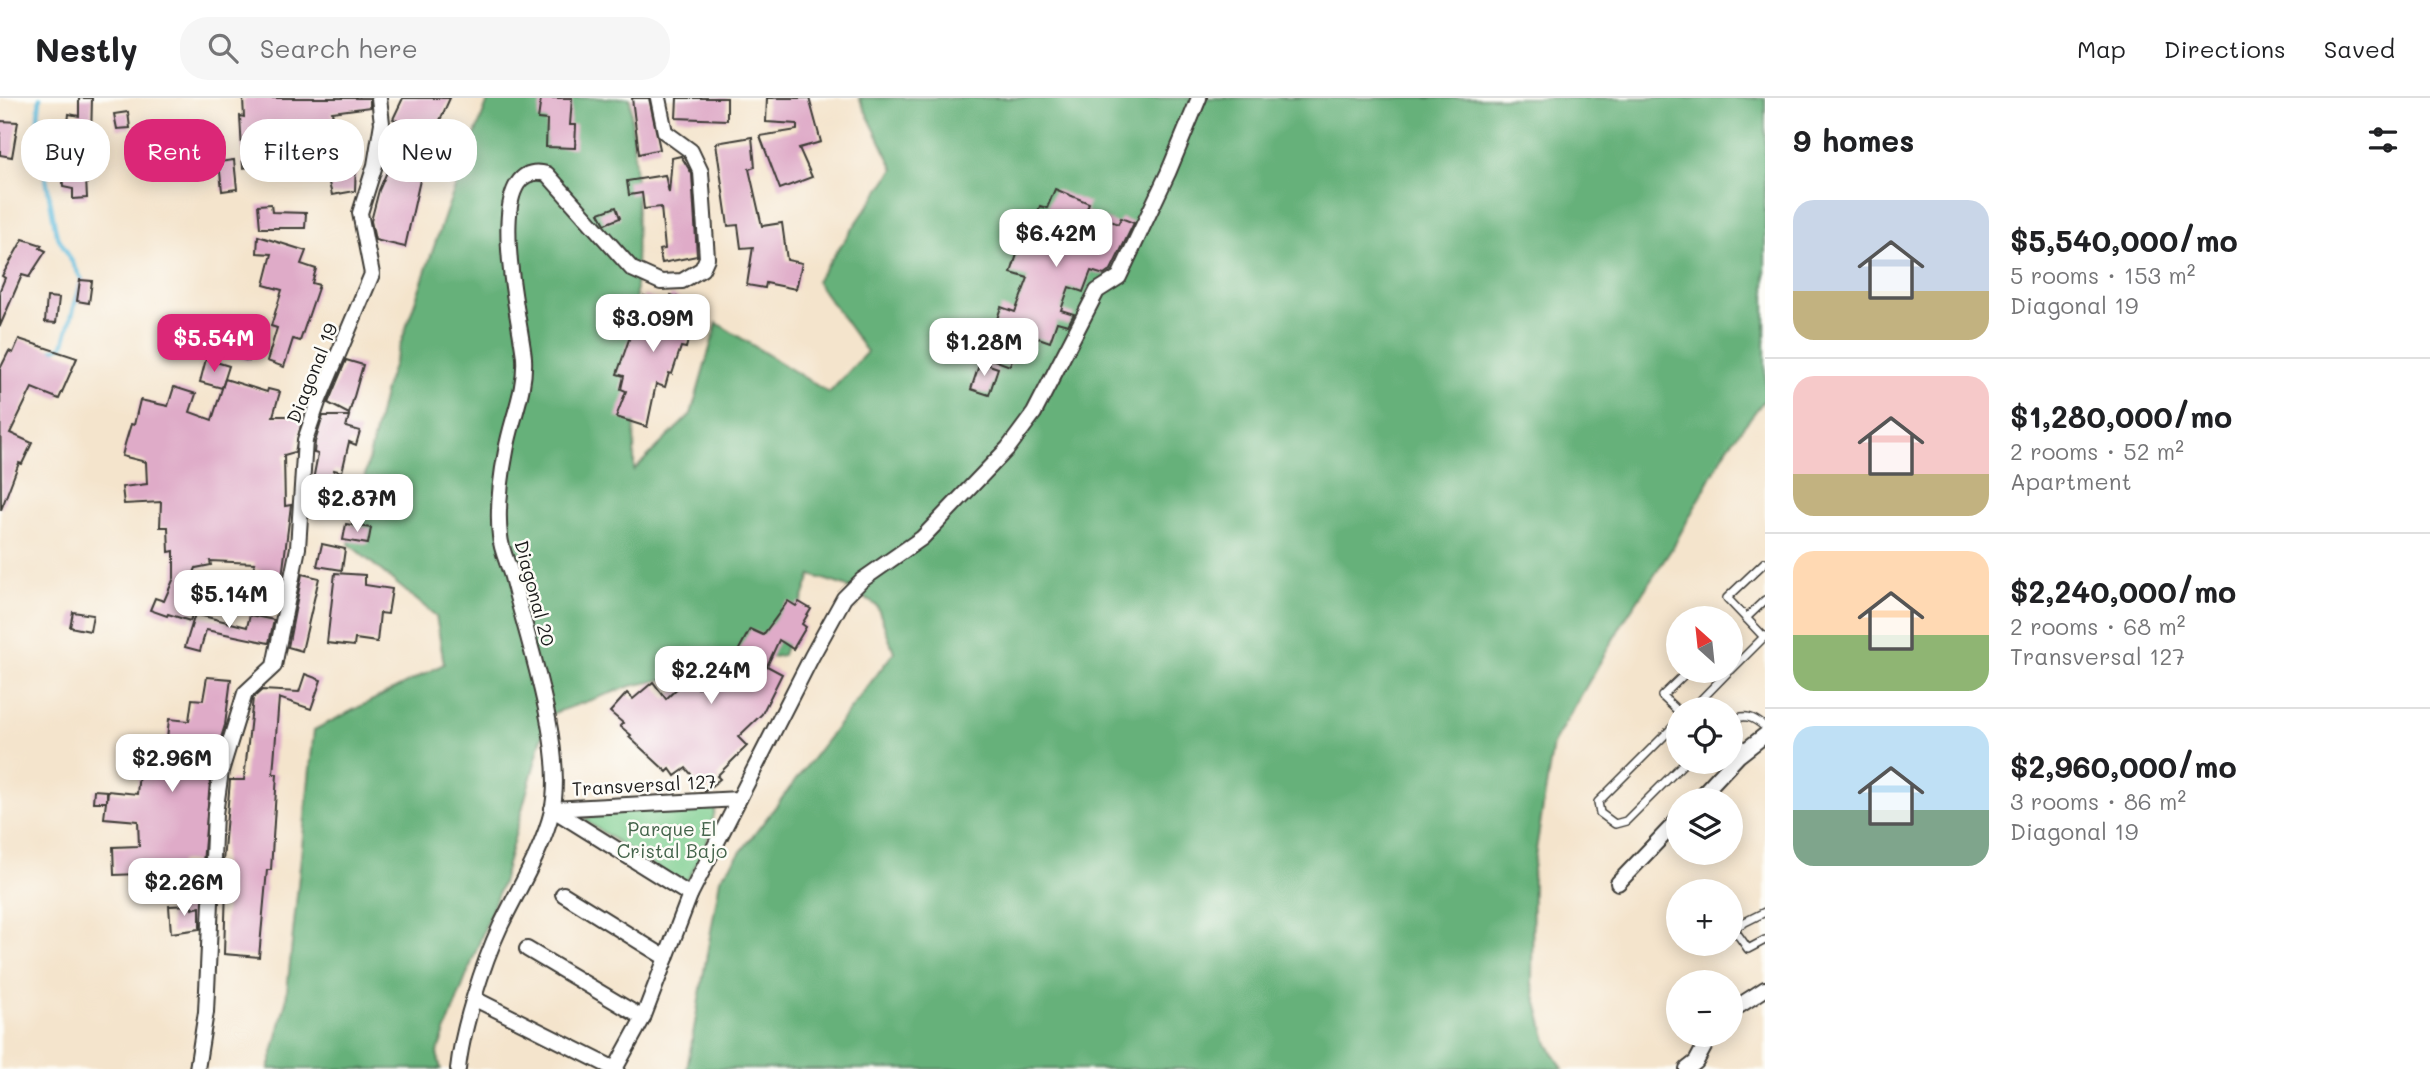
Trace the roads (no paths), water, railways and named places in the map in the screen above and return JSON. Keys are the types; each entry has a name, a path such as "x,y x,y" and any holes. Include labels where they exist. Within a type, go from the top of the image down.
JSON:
{"street":[{"name":"Diagonal 19","path":"197,1069 206,1012 215,814 221,771 245,694 274,666 298,548 305,440 322,391 372,274 360,213 376,165 382,123 379,98"},
{"name":"Diagonal 20","path":"458,1069 475,999 499,929 528,872 552,810 550,731 500,536 506,452 522,389 524,360 507,232 508,213 517,183 530,172 547,174 625,263 638,274 670,283 682,281 702,269 709,246 699,162 691,151 665,132 658,98"},
{"path":"475,999 615,1069 643,1018 690,895 844,598 862,580 922,538 1009,449 1034,413 1097,291 1119,277 1168,173 1199,98"},
{"path":"1709,788 1746,749 1765,735"},
{"name":"Transversal 127","path":"552,810 738,800"},
{"path":"552,810 690,895"},
{"path":"1618,883 1666,833"},
{"path":"563,894 666,958"},
{"path":"527,949 643,1018"},
{"path":"1743,1003 1765,989"},
{"path":"1687,1069 1696,1062 1704,1047"}],"lane":[{"path":"1743,658 1764,636 1727,598 1765,562"},
{"path":"1746,618 1765,600"},
{"path":"1666,700 1662,696 1676,683"},
{"path":"1704,697 1718,683"},
{"path":"1743,716 1753,717 1765,727"},
{"path":"1666,734 1598,802 1600,813 1606,821 1615,824 1626,821 1673,774"},
{"path":"1743,746 1746,749"},
{"path":"1765,912 1737,926 1736,932 1748,948 1765,940"}],"waterway":[{"path":"40,98 37,128 56,233 82,280 63,346 48,352"}],"park label":[{"name":"Parque El Cristal Bajo","path":"672,840"}]}
